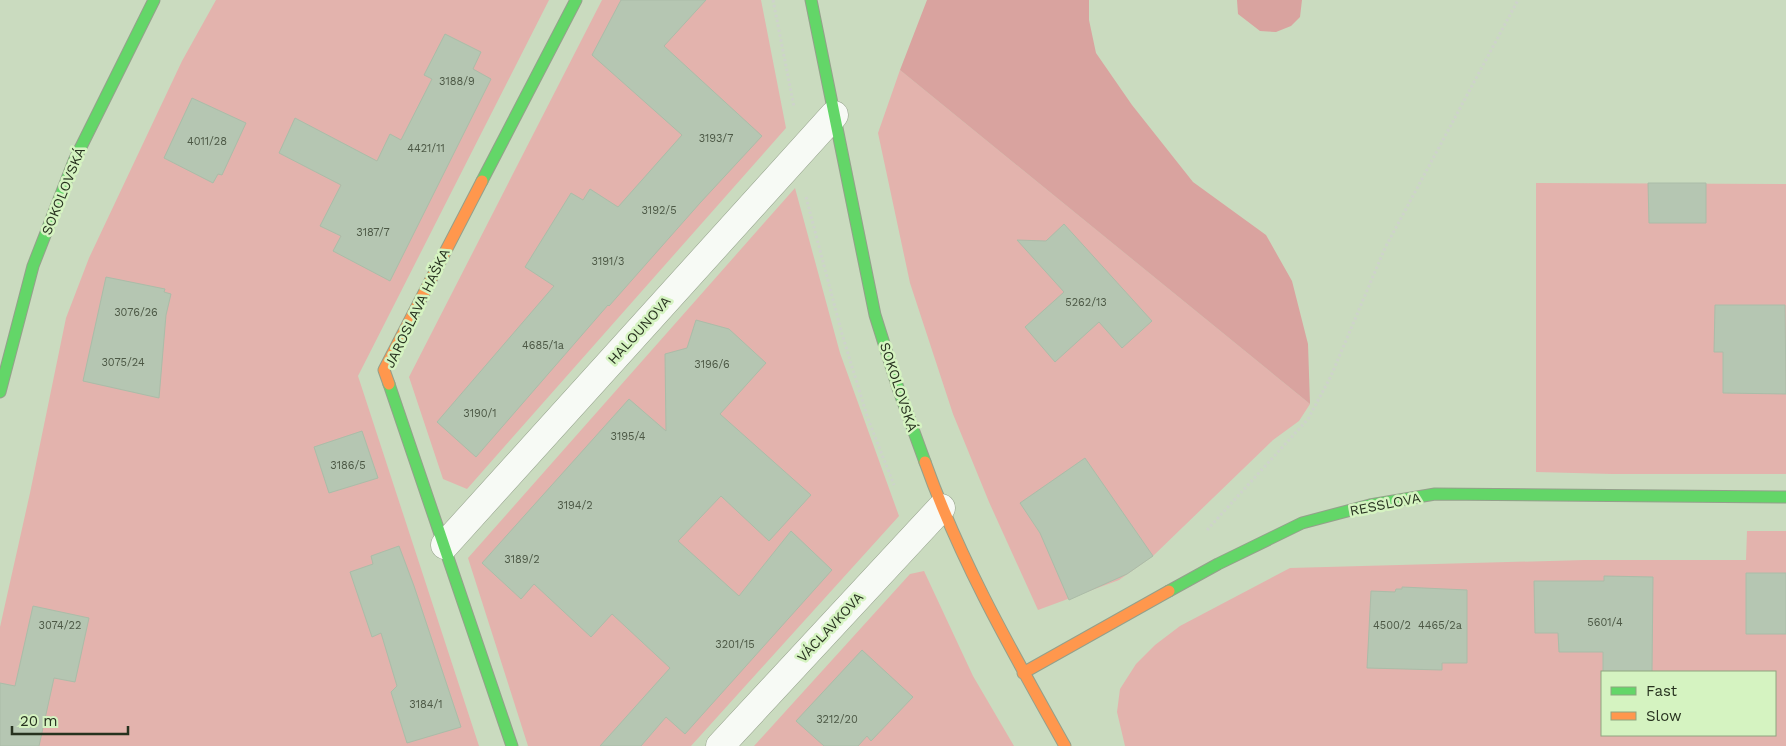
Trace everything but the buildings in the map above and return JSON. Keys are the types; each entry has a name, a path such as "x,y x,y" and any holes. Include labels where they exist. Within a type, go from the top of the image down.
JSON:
{"street":[{"name":"SOKOLOVSKÁ","path":"0,392 33,266 74,161 154,0"},
{"name":"JAROSLAVA HAŠKA","path":"512,746 384,370 576,0"},
{"name":"SOKOLOVSKÁ","path":"811,0 875,315 898,388 941,508 984,600 1065,746"},
{"name":"HALOUNOVA","path":"445,545 834,115"},
{"name":"RESSLOVA","path":"1023,673 1235,556 1302,523 1370,504 1435,494 1786,497"},
{"name":"VÁCLAVKOVA","path":"720,746 941,508"}],"path":[{"path":"773,0 795,112"},
{"path":"1202,535 1308,418 1331,376 1385,248 1518,0"}],"shaded area":[{"path":"216,0 549,0 358,376 479,746 0,746 0,627 66,318 89,258 182,61"},
{"path":"602,0 761,0 786,128 467,489 443,479 409,377"},
{"path":"927,0 1089,0 1089,20 1096,53 1132,105 1193,182 1266,235 1292,281 1308,344 1310,404 900,70"},
{"path":"1237,0 1302,0 1300,17 1291,26 1276,32 1260,31 1238,14"},
{"path":"900,70 1310,404 1299,421 1273,440 1153,556 1119,580 1038,610 989,502 953,414 910,283 878,133"},
{"path":"1536,183 1786,184 1786,474 1536,472"},
{"path":"795,188 840,353 899,516 691,746 528,746 468,558"},
{"path":"1747,531 1786,531 1786,746 1125,746 1117,712 1120,689 1136,664 1155,645 1180,626 1290,568 1584,560 1746,560"},
{"path":"924,571 973,676 1014,746 754,746 910,574"}],"traffic: fast":[{"path":"0,392 33,266 74,161 154,0"},
{"path":"482,181 576,0"},
{"path":"811,0 875,315 898,388 925,462"},
{"path":"389,384 512,746"},
{"path":"1169,591 1218,564 1302,523 1370,505 1435,494 1786,497"}],"traffic: slow":[{"path":"389,384 384,370 482,181"},
{"path":"925,462 971,572 1007,642 1065,746"},
{"path":"1023,673 1169,591"}]}
